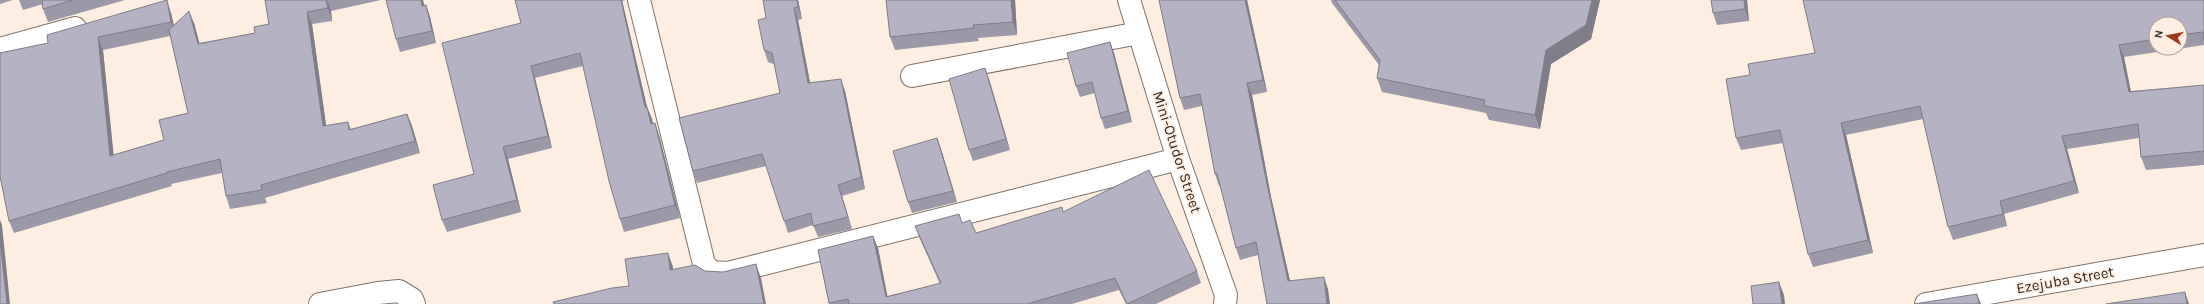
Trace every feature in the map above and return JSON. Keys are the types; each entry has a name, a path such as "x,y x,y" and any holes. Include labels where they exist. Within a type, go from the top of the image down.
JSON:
{"street":[{"path":"639,0 704,264 711,272 728,273 1178,159"},
{"name":"Mini-Otudor Street","path":"1129,0 1178,159 1226,295 1225,304"},
{"path":"0,50 96,22"},
{"path":"912,76 1139,33"},
{"name":"Ezejuba Street","path":"1926,304 2204,255"},
{"path":"320,304 378,293 399,291 412,299 414,304"}],"building":[{"path":"42,0 73,0 43,9"},
{"path":"167,0 171,22 98,37 110,156 164,140 159,120 188,113 169,30 189,11 198,44 255,33 254,27 269,24 265,0 326,0 328,8 307,12 323,126 348,122 349,130 407,114 415,141 261,185 262,190 226,196 220,159 167,172 9,221 0,176 0,53 48,43 47,35"},
{"path":"386,0 421,0 422,6 426,5 432,31 396,39"},
{"path":"515,0 621,0 645,107 647,107 651,124 655,123 675,205 620,219 609,181 580,53 531,66 548,136 503,147 517,200 442,220 433,185 474,174 442,43 521,23"},
{"path":"763,0 797,0 798,7 794,8 808,83 841,79 861,177 838,185 848,217 813,226 811,213 784,221 762,154 693,171 679,118 780,93 772,53 764,50 758,20 766,18"},
{"path":"886,0 1011,0 1013,22 973,25 974,28 890,37"},
{"path":"1159,0 1245,0 1263,80 1247,83 1288,281 1324,277 1327,304 1267,304 1256,242 1236,248 1217,173 1215,174 1200,94 1180,98"},
{"path":"1335,0 1592,0 1586,25 1546,50 1535,115 1484,106 1485,100 1377,78 1380,60"},
{"path":"1711,0 1744,0 1745,9 1713,13"},
{"path":"1803,0 2204,0 2204,40 2203,32 2188,34 2188,16 2148,16 2148,40 2119,45 2129,92 2204,85 2204,151 2141,157 2138,124 2062,136 2074,181 2000,201 2003,214 1948,227 1920,106 1841,123 1868,240 1808,254 1780,130 1736,138 1726,79 1750,75 1748,64 1815,53"},
{"path":"1110,42 1128,111 1101,118 1092,82 1076,86 1067,53"},
{"path":"985,68 1006,139 969,150 949,79"},
{"path":"937,138 953,191 908,202 893,151"},
{"path":"1149,170 1197,271 1127,304 1115,278 1027,304 849,304 848,299 829,303 818,250 873,236 886,297 941,283 915,226 959,214 962,223 970,220 976,233 1062,207 1063,212"},
{"path":"0,240 7,304 0,304"},
{"path":"668,253 670,270 695,265 705,271 723,272 756,264 764,304 554,304 553,302 612,288 629,286 625,259"},
{"path":"1779,282 1782,304 1753,304 1751,286"},
{"path":"2185,292 2187,304 2106,304"},
{"path":"1977,294 1979,304 1914,304"}]}
